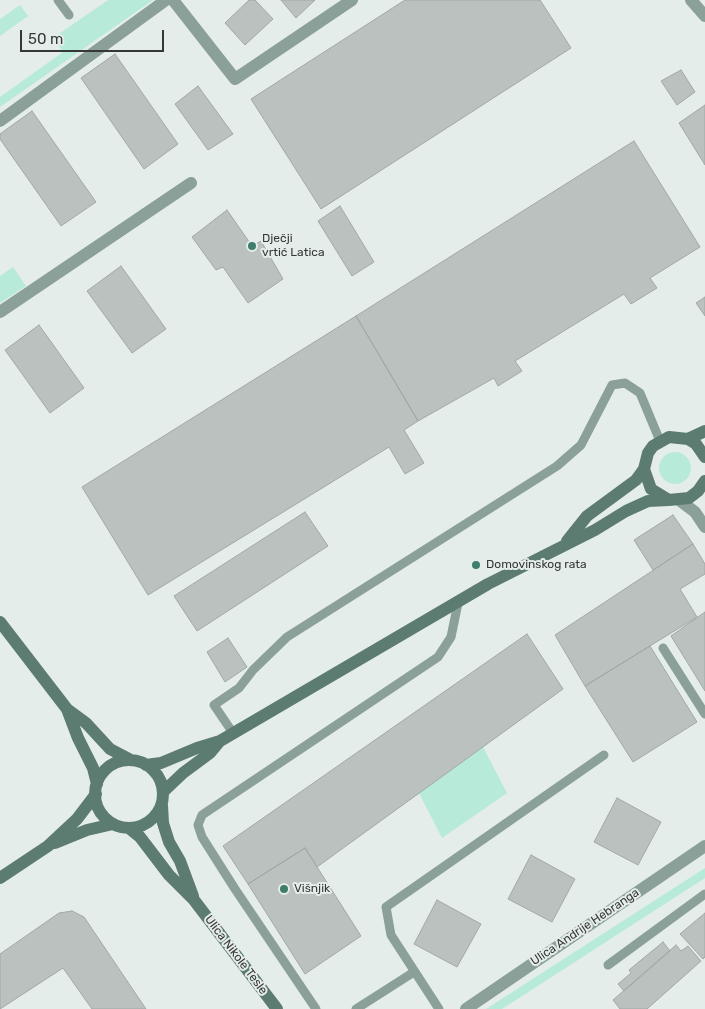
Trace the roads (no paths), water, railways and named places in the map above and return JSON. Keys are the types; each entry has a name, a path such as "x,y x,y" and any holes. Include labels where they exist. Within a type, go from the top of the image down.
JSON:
{"main road":[{"path":"688,439 705,431"},
{"path":"564,544 587,516 636,480 644,469 648,453 660,441 679,437 688,439 696,444 705,457"},
{"path":"644,469 651,489 674,500"},
{"path":"146,765 160,763 220,741 488,584 641,504 648,501 689,498 704,487"},
{"path":"0,622 67,709 86,723 110,749 146,765 160,780 163,792 162,805 149,822 129,828 113,824 87,830 48,846"},
{"path":"67,709 78,738 93,768 99,809 113,824"},
{"path":"163,792 183,773 210,753 220,741"},
{"path":"0,878 48,846 77,819 96,789 102,774 111,766 132,760"},
{"name":"Ulica Nikole Tesle","path":"162,805 163,823 169,842 180,860 194,900"},
{"name":"Ulica Nikole Tesle","path":"129,828 140,836 169,875 194,900 277,1009"}],"street":[{"path":"0,121 166,0"},
{"path":"173,0 235,79 352,0"},
{"path":"691,0 705,16"},
{"path":"0,312 191,183"},
{"path":"674,500 695,512 705,528"},
{"name":"Ulica Andrije Hebranga","path":"466,1009 705,846"}],"lane":[{"path":"58,0 69,15"},
{"path":"234,733 214,705 239,688 253,670 287,637 557,466 581,445 612,385 626,383 640,393 660,441"},
{"path":"316,1009 235,889 202,837 198,825 202,815 438,657 451,637 458,603"},
{"path":"663,648 705,714"},
{"path":"439,1009 391,935 386,907 604,755"},
{"path":"608,965 705,894"},
{"path":"356,1009 414,972"}],"place":[{"name":"Dječji vrtić Latica","path":"252,246"},
{"name":"Domovinskog rata","path":"476,565"},
{"name":"Višnjik","path":"284,889"}]}
